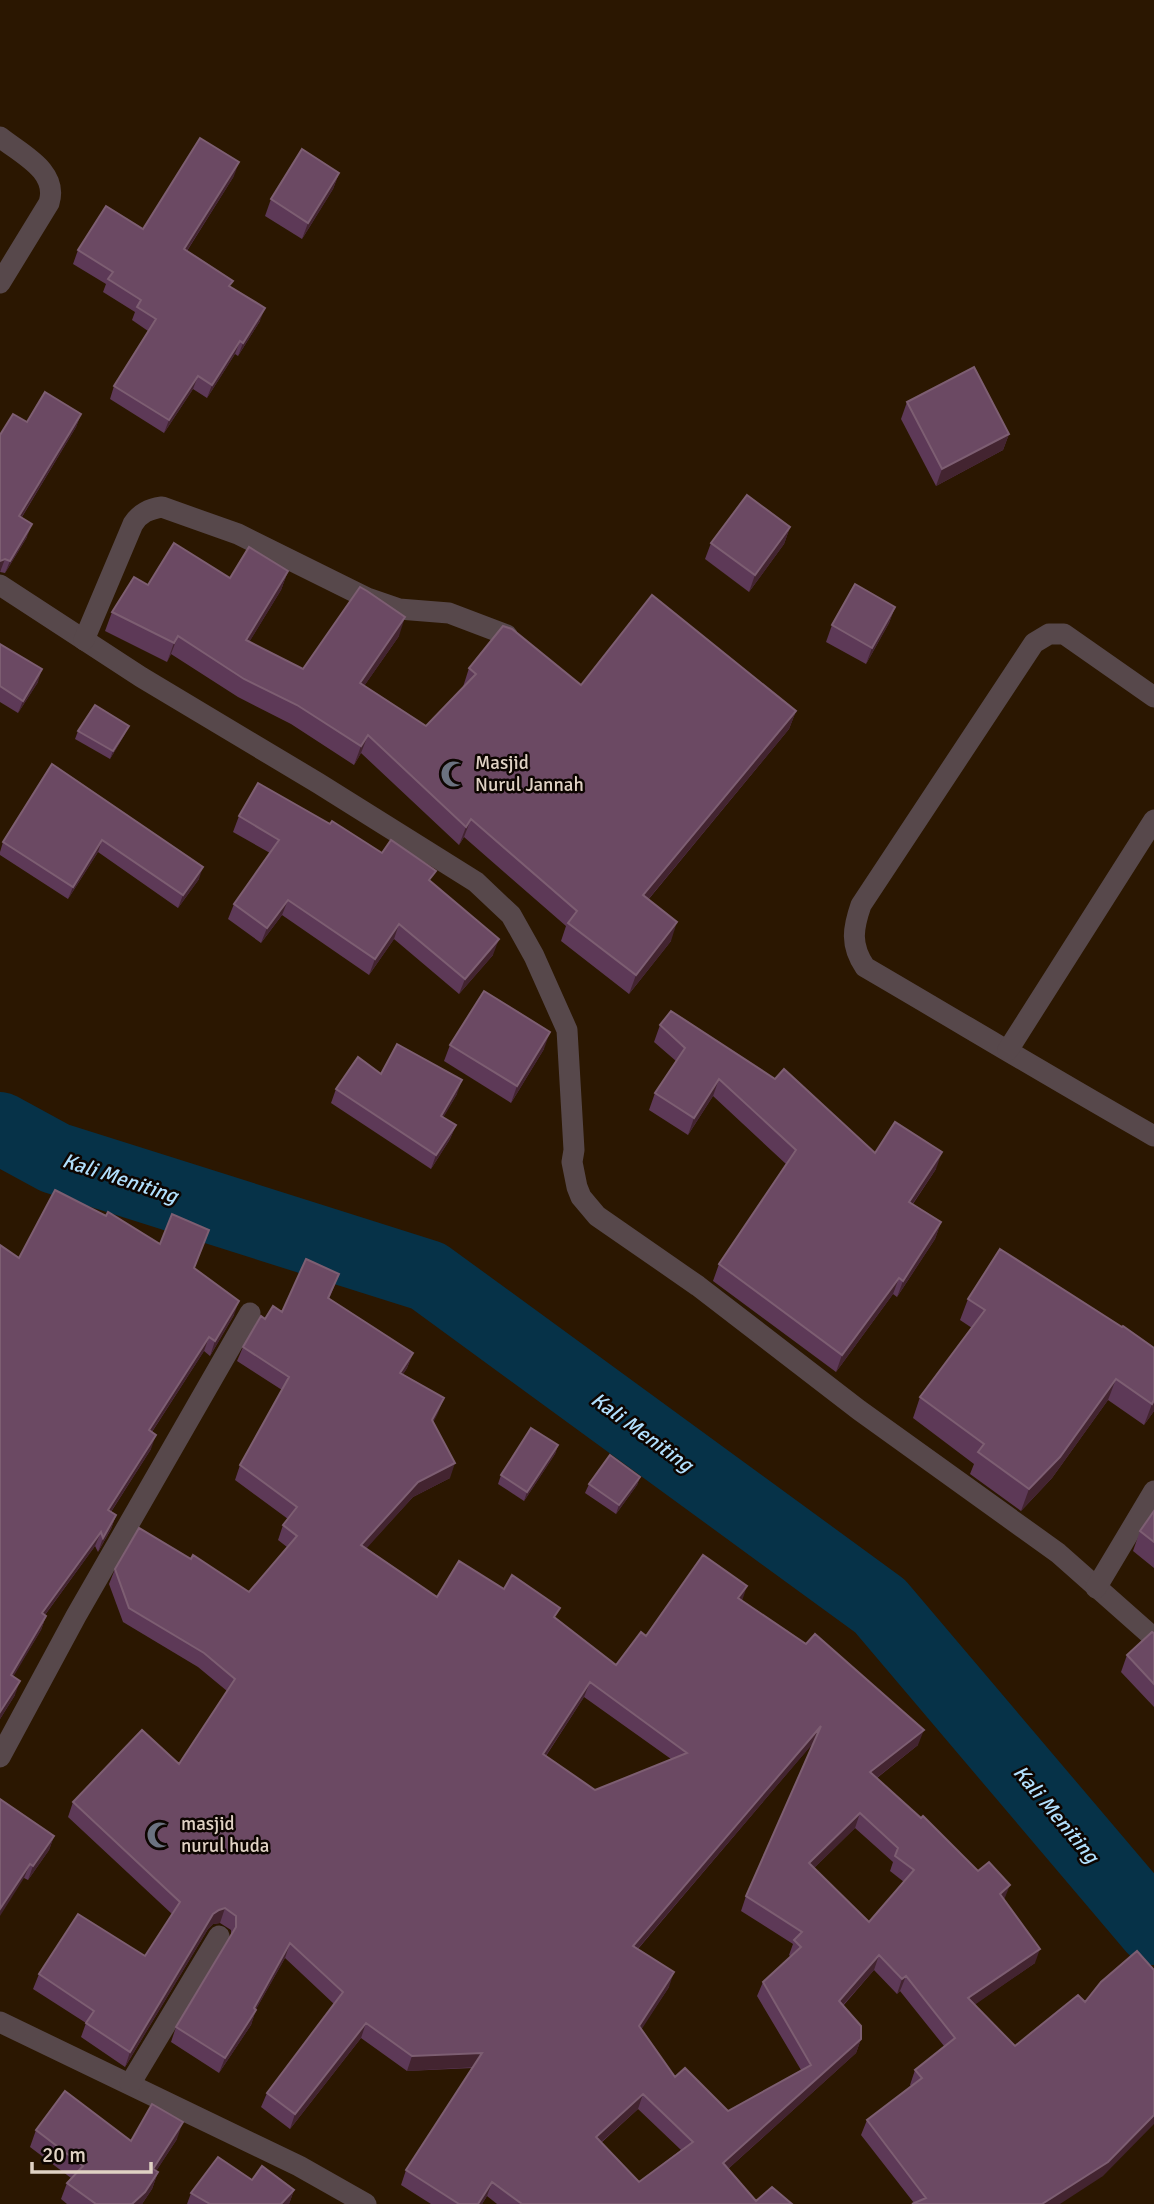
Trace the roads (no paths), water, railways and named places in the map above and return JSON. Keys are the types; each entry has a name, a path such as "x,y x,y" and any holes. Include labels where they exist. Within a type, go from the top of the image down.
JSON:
{"street":[{"path":"0,137 44,171 52,194 0,283"},
{"path":"84,640 133,524 142,513 162,507 238,534 367,598 399,609 449,613 507,635"},
{"path":"0,584 141,677 476,882 511,915 564,1020 569,1041 574,1174 581,1197 588,1207 698,1286 859,1410 1058,1553 1154,1638"},
{"path":"1154,697 1064,634 1049,634 1034,642 861,905 853,928 858,957 865,967 1154,1136"},
{"path":"1008,1050 1154,820"},
{"path":"0,1757 76,1616 250,1313"},
{"path":"1096,1588 1154,1491"},
{"path":"130,2084 219,1936"},
{"path":"0,2022 299,2166 366,2204"}],"waterway":[{"name":"Kali Meniting","path":"0,1128 55,1158 428,1276 880,1606 1154,1929"}],"place":[{"name":"Masjid Nurul Jannah","path":"454,774"},
{"name":"masjid nurul huda","path":"160,1835"}]}
